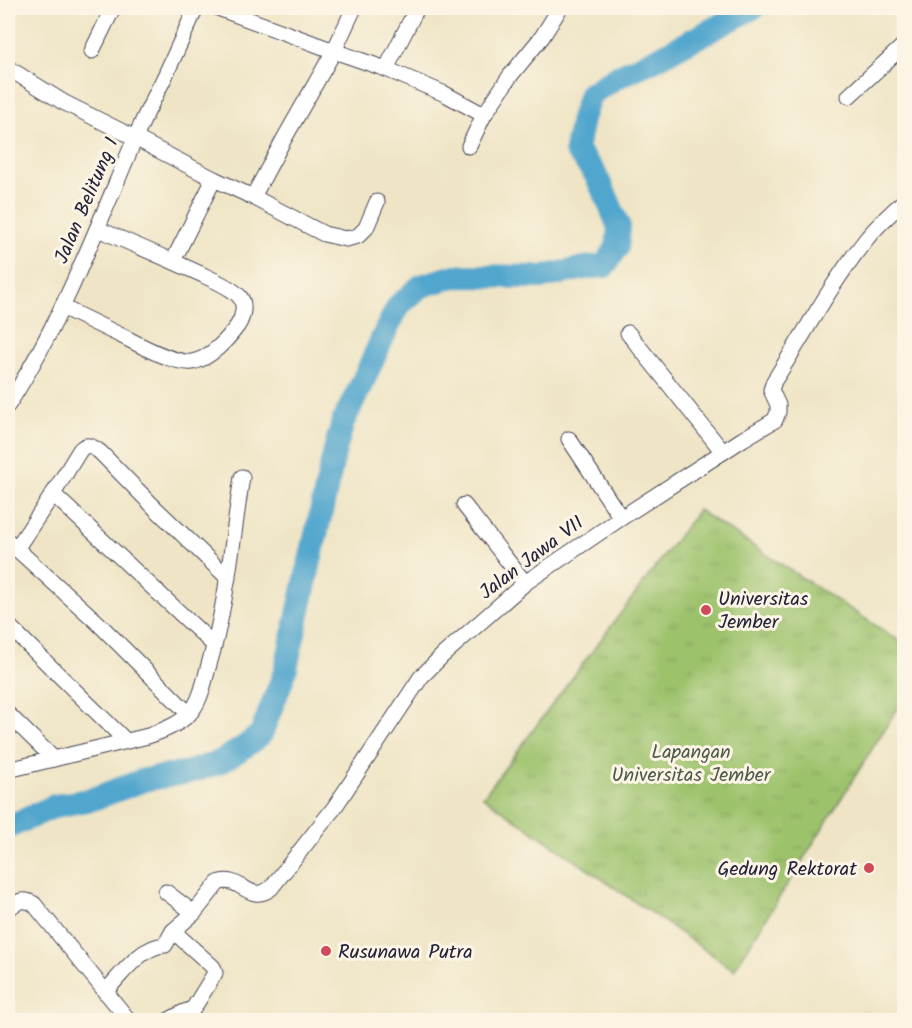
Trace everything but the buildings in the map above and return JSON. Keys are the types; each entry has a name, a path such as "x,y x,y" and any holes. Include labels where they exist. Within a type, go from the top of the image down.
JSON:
{"street":[{"path":"92,51 113,8"},
{"name":"Jalan Belitung I","path":"8,405 62,307 98,229 135,138 196,8"},
{"path":"218,8 386,69 445,94 484,115"},
{"path":"253,197 334,51 354,8"},
{"path":"386,69 417,8"},
{"path":"469,146 484,115 510,76 542,37 560,8"},
{"path":"849,96 904,45"},
{"path":"8,68 63,102 324,234 346,239 358,236 363,232 376,202"},
{"path":"173,261 214,179"},
{"name":"Jalan Jawa VII","path":"105,992 143,952 154,946 165,945 173,931 194,912 218,883 231,882 252,893 262,893 271,888 334,808 421,677 525,583 621,518 775,420 778,409 777,401 771,390 774,381 854,257 870,236 904,201"},
{"path":"62,307 176,360 186,362 200,360 217,348 242,319 242,302 237,294 173,261 98,229"},
{"path":"628,333 723,452"},
{"path":"569,439 621,518"},
{"path":"189,714 97,622 12,545 53,494 80,450 85,446 91,446 100,452 228,578"},
{"path":"8,770 148,736 170,728 189,714 198,699 214,645 228,578 242,477"},
{"path":"53,494 214,645"},
{"path":"464,505 525,583"},
{"path":"8,626 126,741"},
{"path":"8,714 54,759"},
{"path":"166,892 194,912"},
{"path":"8,909 20,901 34,904 127,1018"},
{"path":"169,1020 193,1009 215,973 212,966 173,931"}],"green space":[{"name":"Lapangan Universitas Jember","path":"698,510 904,644 904,698 734,970 483,797"}],"waterway":[{"path":"8,827 55,806 93,799 144,780 189,772 220,762 261,734 285,672 343,422 399,305 421,286 455,276 543,277 604,266 617,248 619,227 594,172 576,150 590,94 617,77 753,8"}],"place":[{"name":"Universitas Jember","path":"706,610"},
{"name":"Gedung Rektorat","path":"869,868"},
{"name":"Rusunawa Putra","path":"326,951"}]}
